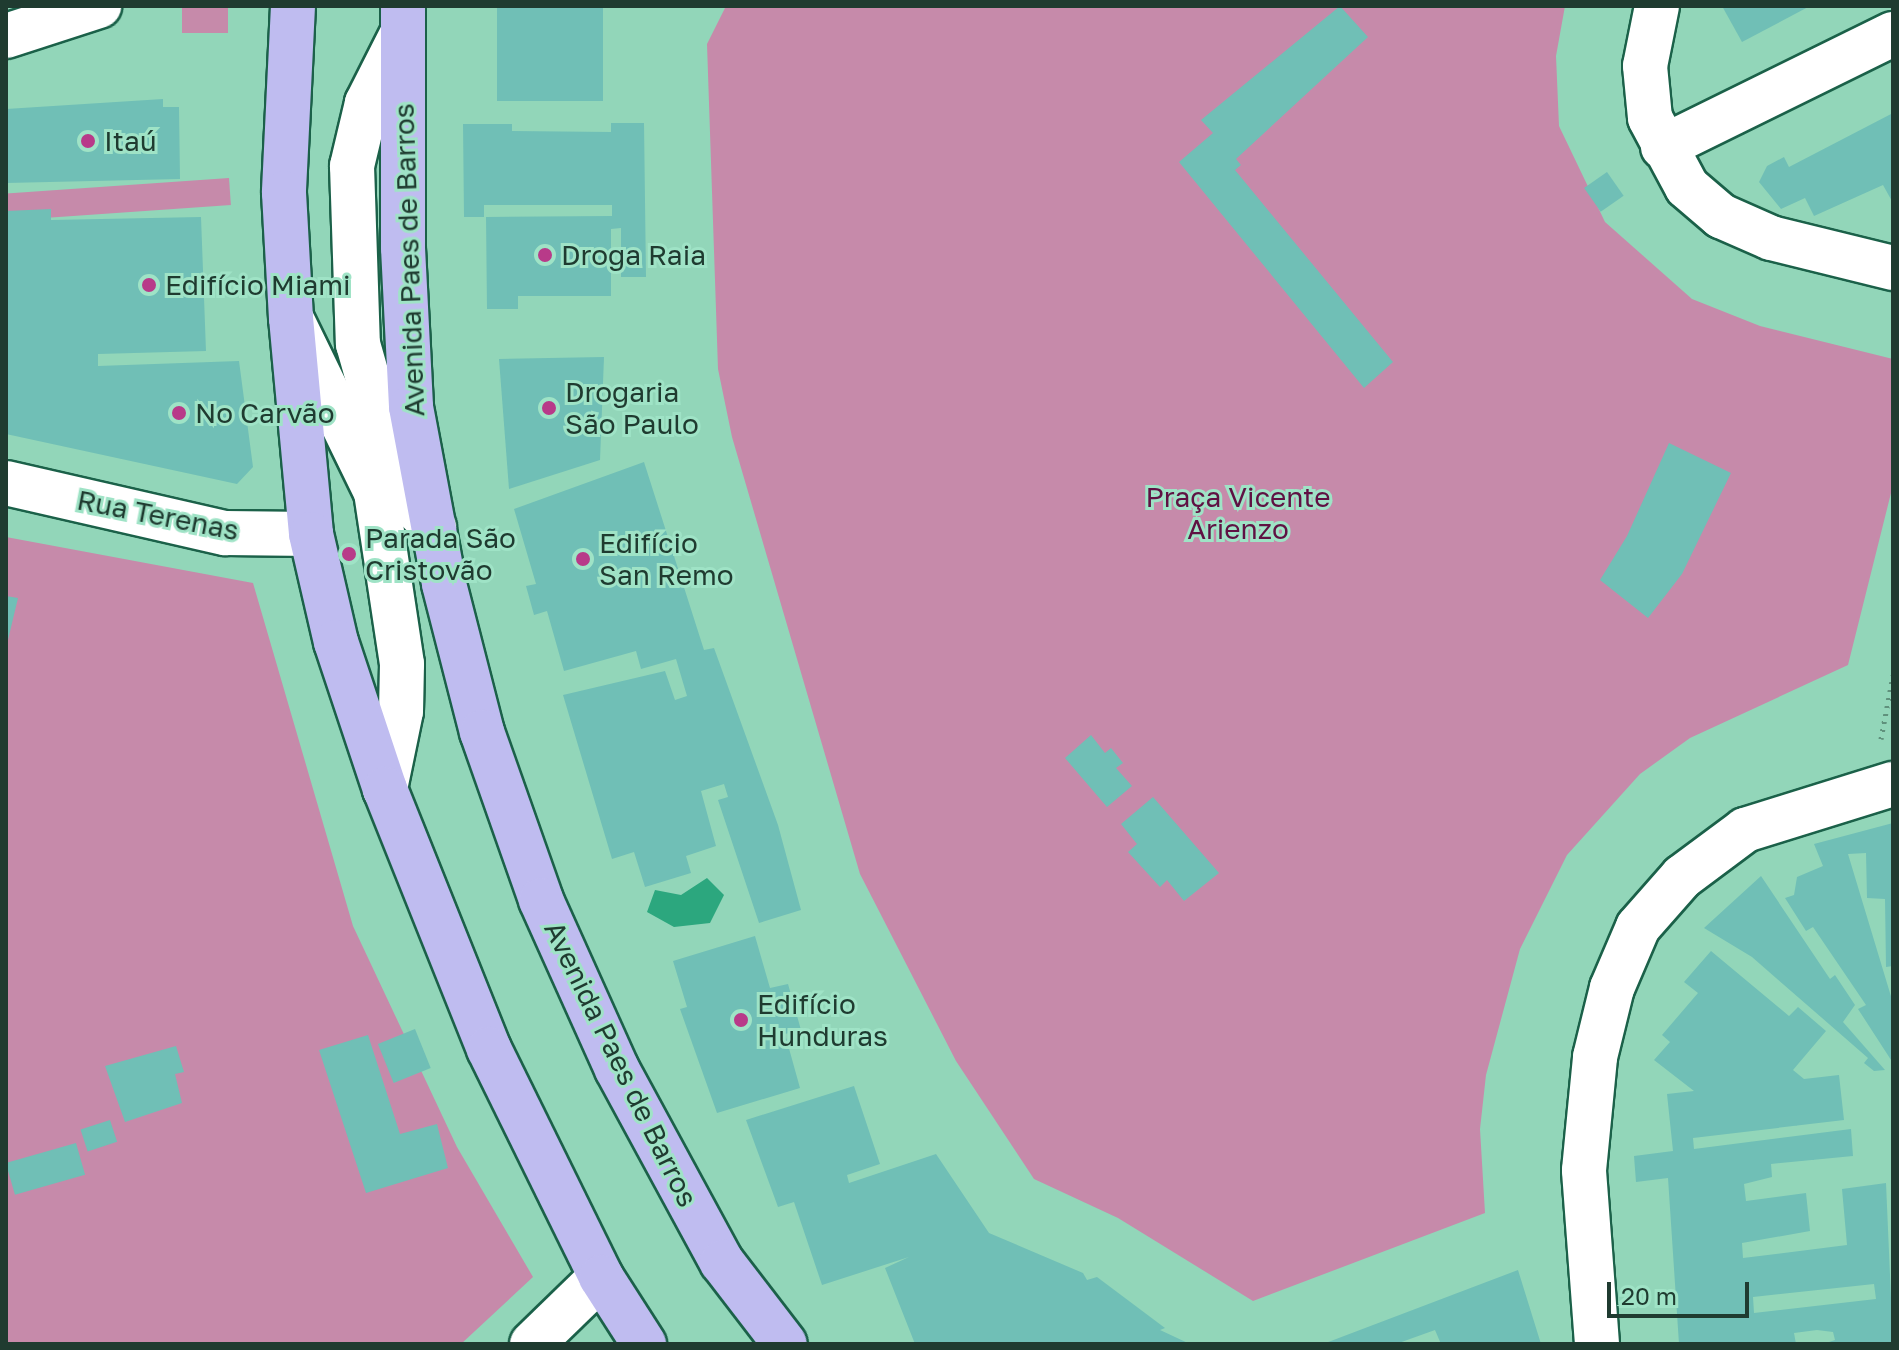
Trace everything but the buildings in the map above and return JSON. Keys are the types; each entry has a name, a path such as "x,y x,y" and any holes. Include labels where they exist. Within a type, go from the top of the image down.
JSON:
{"main road":[{"path":"293,6 284,193 291,318 311,534 336,642 385,789 489,1049 601,1277 644,1344"},
{"name":"Avenida Paes de Barros","path":"403,19 411,407 434,527 482,732 541,900 617,1069 714,1248 785,1344"}],"street":[{"path":"6,36 99,6"},
{"path":"1657,6 1645,66 1650,118 1687,187 1721,216 1771,238 1893,268"},
{"path":"1663,147 1893,34"},
{"path":"291,318 376,492 402,664 401,711 385,789"},
{"name":"Rua Terenas","path":"6,483 225,533 311,534"},
{"path":"1597,1344 1584,1170 1592,1086 1612,988 1638,927 1682,877 1745,830 1882,786"},
{"path":"532,1344 601,1277"}],"path":[{"path":"1882,786 1893,675"}],"green space":[{"path":"182,6 228,6 228,33 182,33"},
{"name":"Praça Vicente Arienzo","path":"726,6 1565,6 1556,56 1559,126 1605,222 1692,299 1760,326 1893,359 1893,485 1848,665 1690,738 1640,774 1567,855 1520,949 1486,1075 1480,1129 1485,1213 1253,1301 1118,1218 1034,1179 956,1061 860,874 732,437 718,369 707,44"},
{"path":"229,178 231,205 8,220 7,194"},
{"path":"6,537 253,583 353,926 457,1147 533,1277 461,1344 6,1344"}],"shaded area":[{"path":"707,878 724,895 710,923 674,927 647,912 655,890 681,895"}],"place":[{"name":"Itaú","path":"88,141"},
{"name":"Droga Raia","path":"545,255"},
{"name":"Edifício Miami","path":"149,285"},
{"name":"Drogaria São Paulo","path":"549,408"},
{"name":"No Carvão","path":"179,413"},
{"name":"Parada São Cristovão","path":"349,554"},
{"name":"Edifício San Remo","path":"583,559"},
{"name":"Edifício Hunduras","path":"741,1020"}]}
